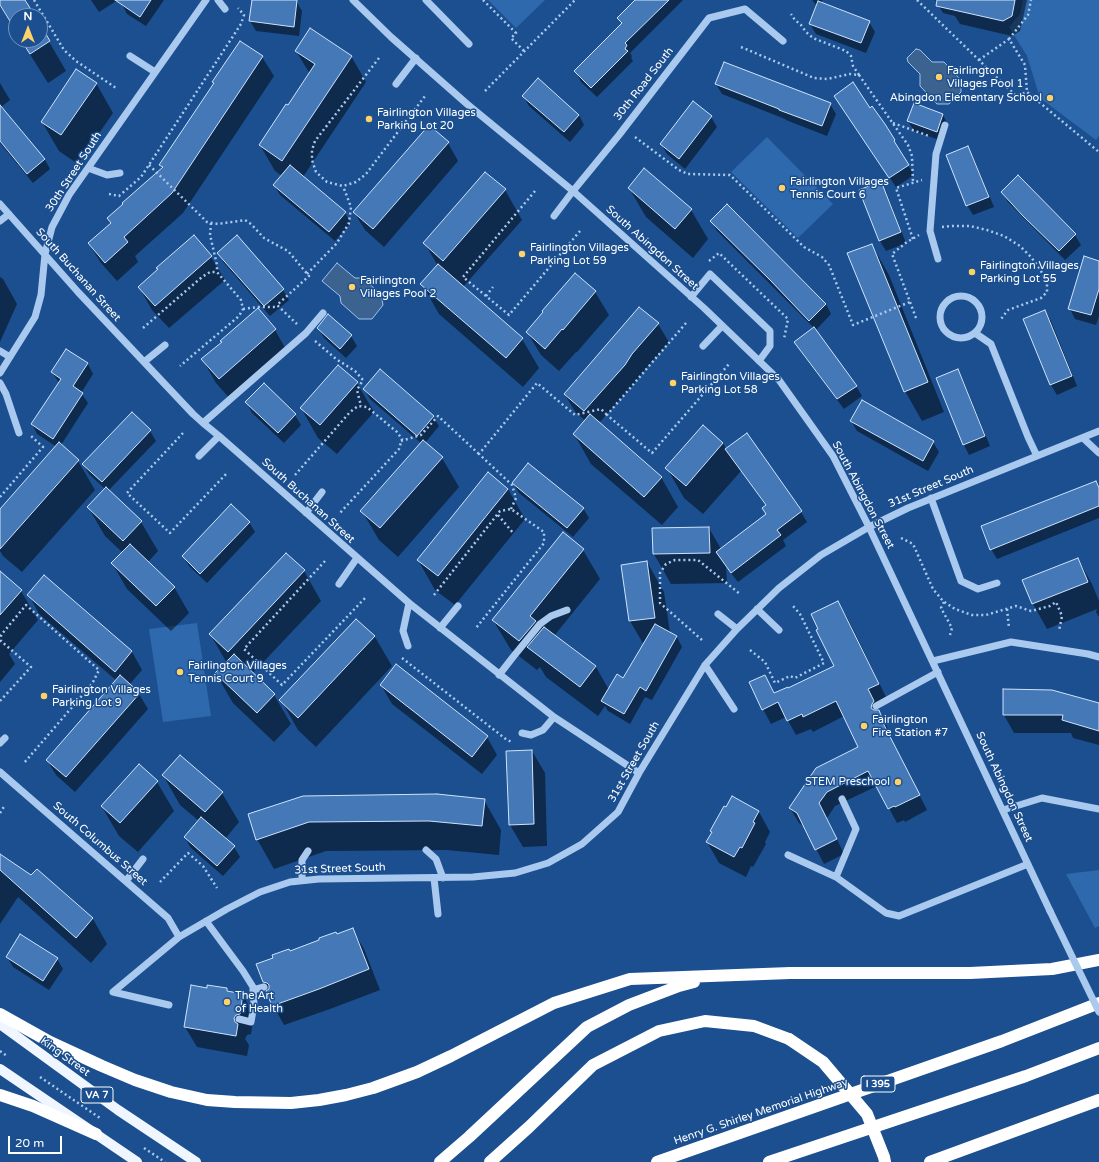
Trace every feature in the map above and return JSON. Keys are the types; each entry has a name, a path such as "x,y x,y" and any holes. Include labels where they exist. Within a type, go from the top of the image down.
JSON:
{"highway":[{"path":"0,1014 50,1042 102,1066 135,1080 171,1092 207,1100 291,1103 346,1095 373,1088 395,1080 452,1056 554,1003 630,979 790,973 970,973 1052,969 1099,960"},
{"path":"440,1162 469,1137 587,1027 629,1005 679,986 714,976"},
{"name":"Henry G. Shirley Memorial Highway","path":"657,1162 1002,1041 1099,1003"},
{"path":"490,1162 529,1127 593,1065 659,1031 705,1021 754,1026 789,1039 823,1062 867,1114 885,1162"},
{"path":"769,1162 1026,1076 1099,1048"},
{"path":"0,1095 33,1106 96,1134"},
{"path":"930,1162 1099,1100"}],"main road":[{"name":"King Street","path":"0,1024 118,1110 196,1162"},
{"path":"0,1069 137,1162"}],"street":[{"name":"30th Street South","path":"0,373 35,317 41,295 45,254 52,227 69,195 206,0"},
{"path":"218,0 225,10"},
{"name":"South Abingdon Street","path":"353,0 391,37 467,104 573,191 691,297 779,380 833,456 869,527 1099,1012"},
{"path":"426,0 469,44"},
{"name":"30th Road South","path":"554,216 619,135 709,18 745,10 783,41"},
{"path":"130,56 155,72"},
{"path":"396,84 416,58"},
{"path":"938,259 930,231 936,154 945,125"},
{"path":"88,168 107,175 120,173"},
{"name":"South Buchanan Street","path":"0,204 78,292 203,423 409,603 440,628 554,717 639,773"},
{"path":"0,221 9,214"},
{"path":"691,297 710,274 770,331 770,346 759,361"},
{"path":"954,297 968,297 979,306 982,313 982,318 979,328 975,332 970,336 963,338 950,335 945,330 940,318 944,305 948,300 954,297"},
{"path":"203,423 306,332 322,313"},
{"path":"702,346 722,326"},
{"path":"975,332 991,344 1037,456"},
{"path":"144,362 165,345"},
{"path":"0,351 10,357"},
{"path":"0,382 6,394 19,433"},
{"name":"31st Street South","path":"169,1005 113,992 179,938 227,909 260,892 290,882 302,880 443,878 515,873 548,863 582,844 618,812 639,773 705,665 736,629 779,588 821,556 869,527 931,498 1099,431"},
{"path":"199,456 219,436"},
{"path":"1083,438 1099,453"},
{"path":"306,513 322,492"},
{"path":"931,498 961,581 978,589 997,583"},
{"path":"339,584 357,558"},
{"path":"408,646 403,631 409,603"},
{"path":"440,628 458,606"},
{"path":"757,609 779,630"},
{"path":"500,675 512,657 540,624 551,616 566,610"},
{"path":"718,614 736,629"},
{"path":"933,662 1011,642 1099,657"},
{"path":"705,665 734,709"},
{"path":"876,706 938,672"},
{"path":"522,733 531,735 543,730 554,717"},
{"name":"South Columbus Street","path":"0,773 168,918 179,938"},
{"path":"1003,810 1042,798 1099,809"},
{"path":"836,877 856,829 842,799"},
{"path":"426,850 436,859 443,878"},
{"path":"302,880 302,860 308,851"},
{"path":"788,855 836,877 886,913 899,916 1028,864"},
{"path":"126,881 143,859"},
{"path":"434,878 438,914"},
{"path":"206,921 253,987 254,1005 252,1022 239,1019"},
{"path":"253,990 264,987"}],"path":[{"path":"34,0 64,50 76,61 116,88"},
{"path":"483,0 516,33 511,38 524,51"},
{"path":"485,91 576,0"},
{"path":"917,0 1016,96 1027,92"},
{"path":"979,60 1009,39 1028,15 1031,0"},
{"path":"108,194 118,196 141,177 149,165 242,24 244,15 234,4"},
{"path":"791,14 813,38 846,51 851,56 853,66 908,145 912,156 913,182"},
{"path":"1009,39 1026,65 1027,92 1099,152"},
{"path":"741,47 814,78 827,79 850,74 859,75"},
{"path":"379,58 315,141 312,150 312,160 316,172 327,182 344,186 356,182 366,174 425,96"},
{"path":"892,123 940,140"},
{"path":"635,137 680,170 688,174 730,175 804,247 822,258 829,265 853,325 910,302"},
{"path":"149,165 207,222 218,224 245,220 252,224 264,238 288,251 307,274"},
{"path":"913,239 896,188 934,176"},
{"path":"279,307 277,305 308,276 307,274 337,244 349,223 351,207 344,186"},
{"path":"535,191 463,277 509,315 580,231"},
{"path":"180,366 239,316 243,309 241,300 217,272 217,265 210,236 211,223"},
{"path":"916,318 892,254 913,239 930,231 952,226 970,226 1004,236 1020,246 1040,269 1047,283 1047,292 1041,298 1008,310 1001,318"},
{"path":"708,262 719,253 788,319 783,342"},
{"path":"143,328 202,277 210,272 217,272"},
{"path":"486,296 493,287"},
{"path":"243,309 279,307 336,359 355,371 363,380 357,390 361,406"},
{"path":"607,415 686,323"},
{"path":"478,454 537,383 575,415 600,409 652,453 729,364"},
{"path":"295,475 350,412 358,406 367,407 397,432 402,439 399,449 339,514"},
{"path":"401,441 421,435 438,416 512,485 516,498 511,509"},
{"path":"0,497 43,447 30,435 27,428"},
{"path":"183,432 127,493 170,533 227,473"},
{"path":"434,595 500,511 511,509 544,532 544,543 476,628"},
{"path":"498,515 514,534"},
{"path":"702,640 660,603 660,573 666,564 675,560 698,560 740,594"},
{"path":"325,561 244,649 282,685 366,597"},
{"path":"944,602 941,608 952,628 950,635"},
{"path":"0,701 31,666 1,641 1,635 26,605 99,670 92,684 24,763"},
{"path":"750,650 765,662 775,683 790,676 795,678 824,663 800,614 793,606"},
{"path":"1007,609 1009,628"},
{"path":"399,656 507,740 514,742"},
{"path":"0,813 5,805"},
{"path":"160,882 188,853 203,866 217,888"},
{"path":"0,1051 12,1059"},
{"path":"36,1075 104,1120"},
{"path":"141,1146 165,1162"}],"shaded area":[{"path":"488,0 545,0 516,28"},
{"path":"1023,0 1099,0 1099,136 1096,140 1040,98 1027,56 1009,27 1020,14"},
{"name":"Fairlington Villages Pool 1","path":"916,49 920,50 932,62 944,62 961,80 961,92 949,104 937,104 920,86 920,74 908,62 907,58"},
{"name":"Fairlington Villages Tennis Court 6","path":"767,137 833,204 798,238 731,172"},
{"name":"Fairlington Villages Pool 2","path":"337,263 355,278 362,278 381,294 383,305 372,319 359,319 341,303 340,296 322,281"},
{"name":"Fairlington Villages Tennis Court 9","path":"197,623 211,716 163,722 149,629"},
{"path":"1099,870 1099,926 1095,928 1066,874"}],"building":[{"path":"0,0 25,0 30,8 8,8 8,18 0,5"},
{"path":"115,0 151,0 140,17"},
{"path":"252,0 297,0 294,27 249,21"},
{"path":"635,0 669,0 625,43 627,45 625,49 628,51 591,88 574,71 622,23 617,18"},
{"path":"937,0 1015,0 1012,16 1003,21 936,6"},
{"path":"818,1 870,21 861,43 809,24"},
{"path":"310,28 352,56 282,161 259,145 315,64 295,51"},
{"path":"240,41 263,56 172,193 124,237 128,242 105,263 88,243 111,223 107,218 163,167 159,165 214,83 212,82"},
{"path":"26,48 39,48 30,54"},
{"path":"724,62 831,103 822,126 715,84"},
{"path":"76,69 97,83 61,135 41,122"},
{"path":"538,78 579,115 564,132 522,96"},
{"path":"853,82 870,108 872,106 885,124 909,165 889,178 834,96"},
{"path":"693,101 712,116 679,159 660,144"},
{"path":"914,103 943,114 937,132 907,121"},
{"path":"0,105 45,159 27,174 0,141"},
{"path":"429,125 449,142 373,229 353,212"},
{"path":"968,146 989,197 966,206 946,155"},
{"path":"290,165 346,212 329,232 273,185"},
{"path":"644,168 692,209 675,229 628,188"},
{"path":"485,172 506,189 443,261 423,243"},
{"path":"1018,175 1076,234 1059,251 1001,192"},
{"path":"881,181 901,232 879,241 859,190"},
{"path":"727,204 826,304 809,321 710,221"},
{"path":"194,235 212,256 155,306 138,287 158,269 156,268"},
{"path":"237,235 284,289 264,306 217,253"},
{"path":"872,244 928,382 904,392 847,253"},
{"path":"1084,256 1099,261 1099,289 1091,315 1068,309"},
{"path":"438,264 523,338 506,358 420,284"},
{"path":"575,273 596,291 545,349 526,332"},
{"path":"639,307 659,323 632,354 625,365 584,411 564,394"},
{"path":"258,308 276,329 219,379 201,359 222,342 220,341"},
{"path":"1045,310 1072,376 1050,385 1023,319"},
{"path":"328,314 352,335 340,349 317,328"},
{"path":"814,327 857,386 837,399 794,342"},
{"path":"66,349 88,363 73,386 83,393 53,439 31,424 61,379 51,372"},
{"path":"338,365 358,382 320,425 300,408"},
{"path":"380,369 434,416 417,436 363,389"},
{"path":"958,369 985,436 963,445 936,378"},
{"path":"264,383 296,414 278,433 245,402"},
{"path":"862,400 934,441 923,461 850,421"},
{"path":"132,412 151,430 102,482 82,464"},
{"path":"590,414 662,477 644,497 573,434"},
{"path":"703,425 723,443 686,486 665,468"},
{"path":"747,433 802,511 777,530 781,535 731,573 716,552 766,514 762,508 766,505 725,449"},
{"path":"423,440 443,457 380,528 360,511"},
{"path":"59,442 79,460 0,549 0,509"},
{"path":"528,463 584,508 567,528 512,483"},
{"path":"488,472 508,489 438,576 417,560"},
{"path":"1096,481 1099,488 1099,506 990,550 981,526"},
{"path":"106,487 142,521 123,541 87,507"},
{"path":"231,504 250,522 200,574 182,556"},
{"path":"709,527 710,553 653,554 652,528"},
{"path":"563,532 584,549 530,616 536,621 519,641 492,620"},
{"path":"130,544 175,587 156,606 111,563"},
{"path":"286,553 305,570 228,652 209,634"},
{"path":"1078,558 1088,582 1032,604 1022,580"},
{"path":"647,561 655,618 629,621 621,565"},
{"path":"0,571 22,590 0,615"},
{"path":"44,575 132,651 115,672 27,595"},
{"path":"838,601 879,684 868,689 874,701 871,708 874,710 879,710 881,719 920,795 888,809 868,771 827,792 819,803 837,839 815,850 797,813 789,808 816,768 858,747 836,701 803,717 802,714 787,721 778,702 762,710 749,682 765,675 774,693 834,666 816,630 818,629 811,614"},
{"path":"356,619 375,636 298,718 279,700"},
{"path":"655,624 677,636 646,691 640,687 624,714 601,701 617,674 623,678"},
{"path":"544,627 596,666 580,687 527,647"},
{"path":"234,654 275,694 257,713 215,673"},
{"path":"396,664 488,736 472,757 380,685"},
{"path":"120,675 140,693 66,777 46,760"},
{"path":"1003,689 1052,690 1099,703 1099,731 1062,720 1063,715 1003,715"},
{"path":"532,750 534,824 509,825 506,751"},
{"path":"180,755 223,792 205,812 162,775"},
{"path":"139,764 158,781 120,823 101,806"},
{"path":"437,794 485,799 482,826 429,821 309,822 256,840 248,814 303,796"},
{"path":"732,796 759,811 753,822 755,823 742,848 740,847 734,857 706,842 712,832 710,831 724,806 726,807"},
{"path":"201,817 235,846 217,866 184,837"},
{"path":"0,854 31,875 37,869 93,918 76,938 0,870"},
{"path":"353,928 369,969 272,1006 266,991 269,989 269,985 263,982 256,964 273,958 272,955 289,949 290,951 319,940 319,938 336,932 337,934"},
{"path":"20,934 58,958 43,981 6,957"},
{"path":"191,985 207,988 207,985 227,988 227,991 243,994 240,1014 236,1015 234,1018 235,1022 238,1024 236,1036 184,1027"}],"place":[{"name":"Fairlington Villages Pool 1","path":"939,77"},
{"name":"Abingdon Elementary School","path":"1050,98"},
{"name":"Fairlington Villages Parking Lot 20","path":"369,119"},
{"name":"Fairlington Villages Tennis Court 6","path":"782,188"},
{"name":"Fairlington Villages Parking Lot 59","path":"522,254"},
{"name":"Fairlington Villages Parking Lot 55","path":"972,272"},
{"name":"Fairlington Villages Pool 2","path":"352,287"},
{"name":"Fairlington Villages Parking Lot 58","path":"673,383"},
{"name":"Fairlington Villages Tennis Court 9","path":"180,672"},
{"name":"Fairlington Villages Parking Lot 9","path":"44,696"},
{"name":"Fairlington Fire Station #7","path":"864,726"},
{"name":"STEM Preschool","path":"898,782"},
{"name":"The Art of Health","path":"227,1002"}]}
